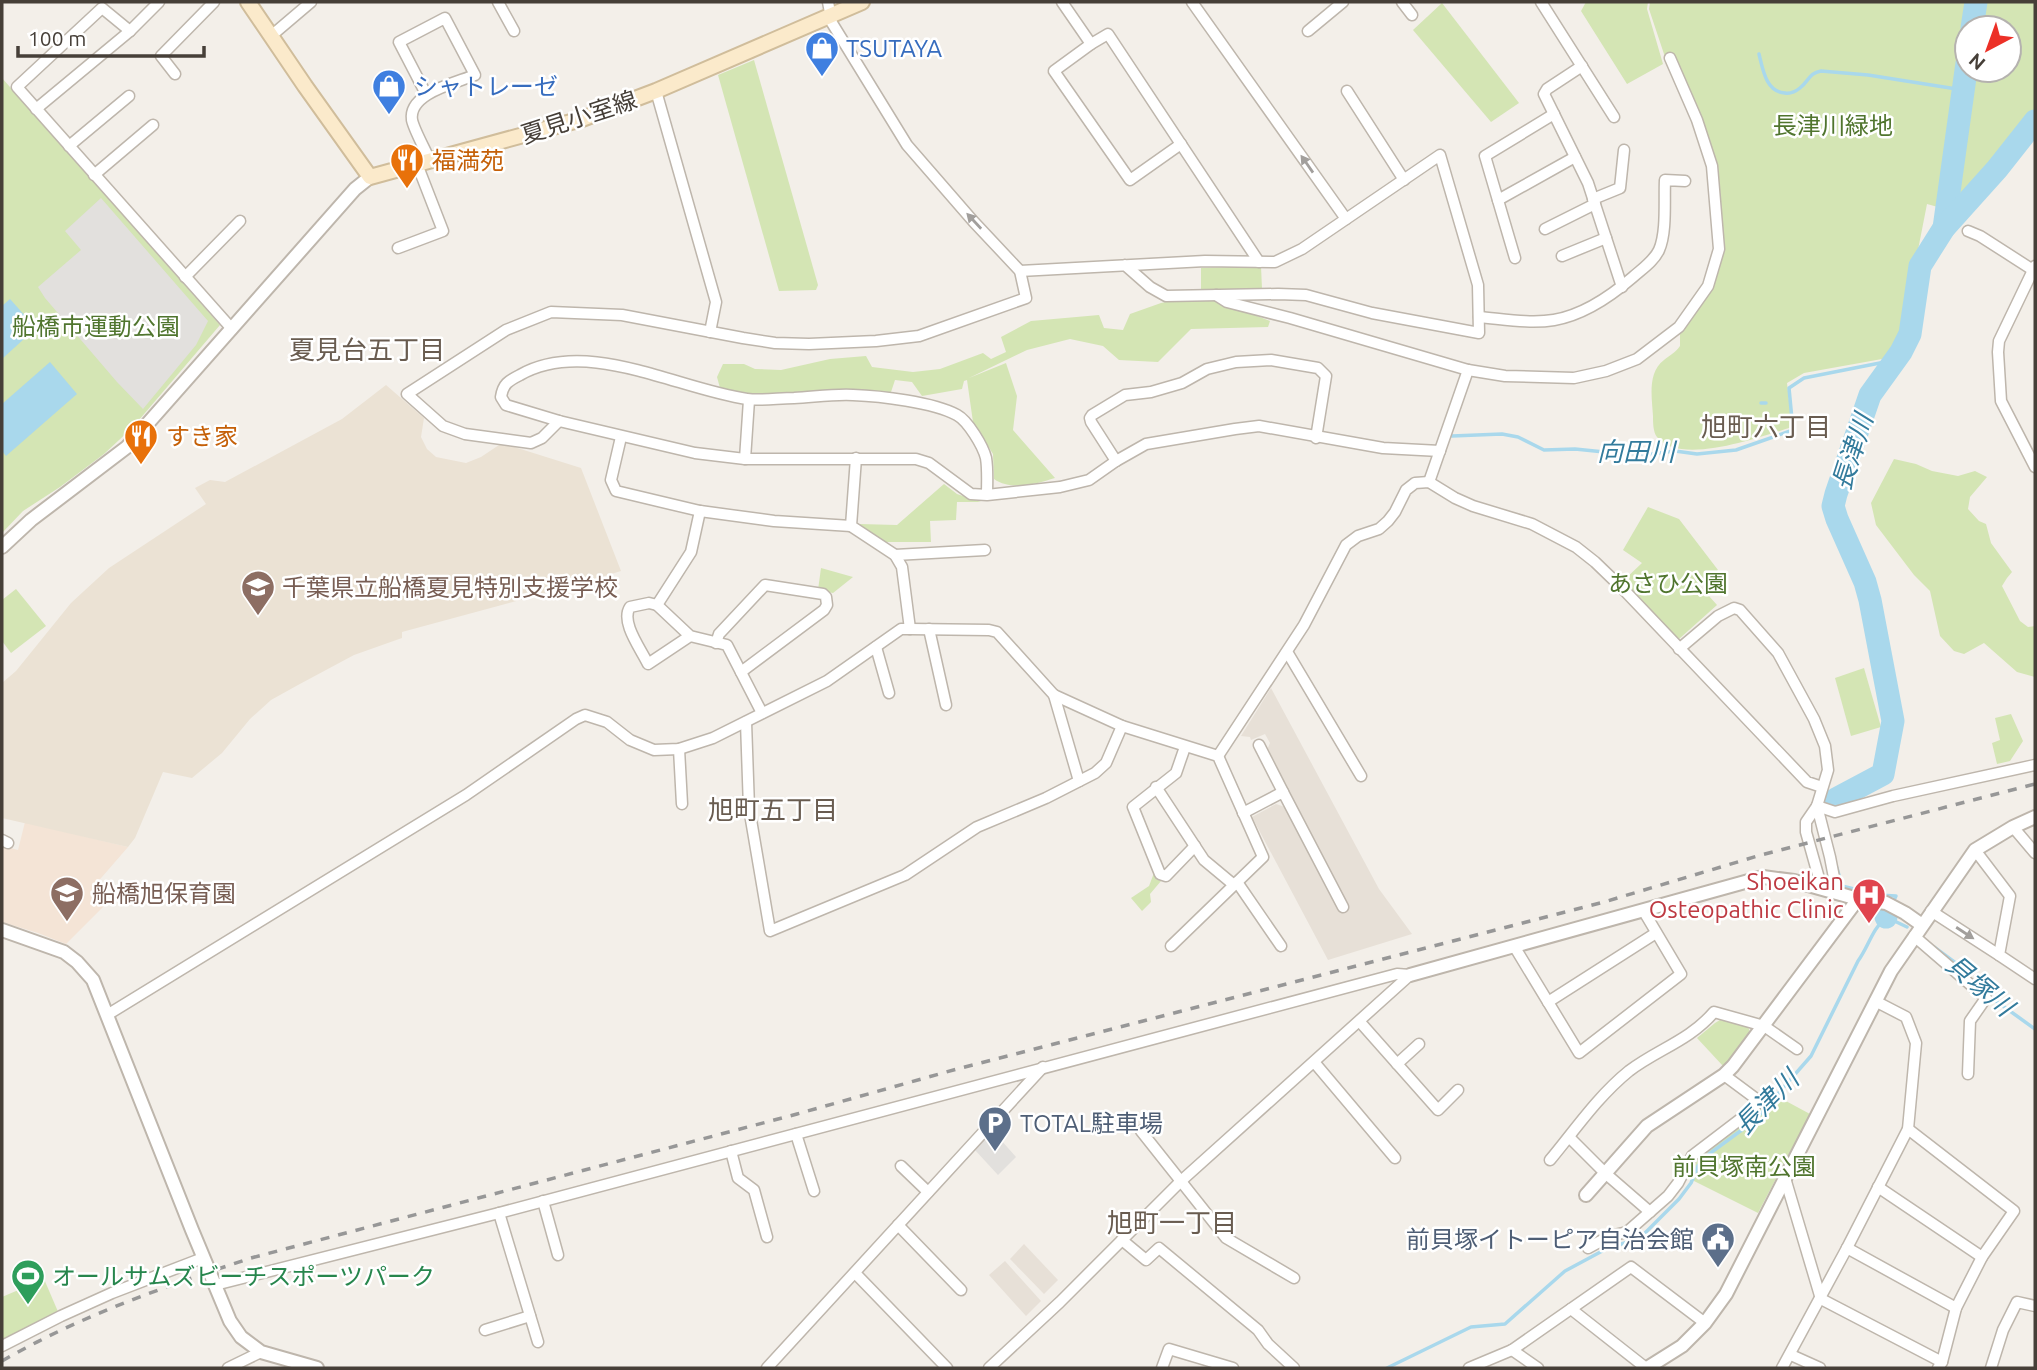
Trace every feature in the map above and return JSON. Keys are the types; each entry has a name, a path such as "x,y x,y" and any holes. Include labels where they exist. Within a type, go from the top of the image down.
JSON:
{"main road":[{"path":"248,2 370,177"},
{"name":"夏見小室線","path":"370,177 571,123 656,92 830,8 862,2"}],"street":[{"path":"36,109 130,31 159,2"},
{"path":"175,74 161,56 214,2"},
{"path":"271,36 311,2"},
{"path":"498,2 514,31"},
{"path":"1062,2 1091,44"},
{"path":"1192,2 1346,219"},
{"path":"1308,31 1343,2"},
{"path":"1402,2 1412,15"},
{"path":"1541,2 1614,117"},
{"path":"130,31 102,8 17,87 232,329"},
{"path":"559,421 542,438 531,443 465,434 443,426 407,394 506,330 551,312 622,315 775,343 876,341 919,336 1026,298 1020,271 907,145 832,23 830,8"},
{"path":"398,248 443,231 412,119 415,105 426,94 475,75 445,18 399,42 426,94"},
{"path":"1181,144 1130,180 1054,71 1108,34 1181,144 1259,262"},
{"path":"1216,295 1227,302 1468,370 1505,376 1574,378 1606,371 1637,359 1679,327 1708,286 1719,249 1712,166 1697,120 1670,58"},
{"path":"1581,65 1547,89 1545,94 1594,202 1622,287"},
{"path":"1347,91 1404,180"},
{"path":"656,92 716,302 710,332"},
{"path":"69,146 129,96"},
{"path":"1515,258 1485,156 1554,114"},
{"path":"94,174 153,125"},
{"path":"1545,229 1620,188 1624,150"},
{"path":"1020,271 1125,265 1205,261 1275,262 1302,249 1440,155 1478,285 1479,333 1372,313 1306,295 1166,296 1150,287 1125,265"},
{"path":"1498,200 1575,157"},
{"path":"2,547 31,520 127,447 355,189 370,177"},
{"path":"1479,317 1555,320 1600,302 1622,287 1651,261 1659,250 1663,236 1665,180 1685,181"},
{"path":"185,277 240,221"},
{"path":"1968,231 2034,268 1999,341 1998,352 2001,401 2035,467"},
{"path":"1562,256 1606,238"},
{"path":"1116,461 1091,422 1091,415 1125,395 1151,392 1182,383 1207,369 1236,362 1271,360 1318,368 1326,376 1316,438"},
{"path":"987,495 986,457 968,424 957,415 936,407 853,395 748,400 611,365 555,362 532,368 505,383 501,397 506,405 559,421 695,453 745,459 916,459 929,463 971,494 987,495 1038,490 1089,480 1146,444 1259,426 1383,448 1440,451"},
{"path":"1429,482 1468,370"},
{"path":"745,459 748,400"},
{"path":"621,437 611,480 615,491 700,512 774,521 851,526 895,555 902,567 910,629"},
{"path":"851,526 856,458"},
{"path":"1217,756 1304,625 1346,545 1379,529 1388,521 1406,490 1415,483 1429,482 1464,502 1532,524 1576,547 1624,590 1807,782 1822,788"},
{"path":"657,605 691,552 700,512"},
{"path":"895,555 985,550"},
{"path":"716,643 719,635 765,584 822,594 826,597 827,606 824,610 741,672"},
{"path":"690,636 648,664 626,622 626,613 630,607 649,603 657,605 690,636 727,645 762,713"},
{"path":"1679,649 1727,610 1734,608 1740,610 1778,653 1814,719 1825,746 1828,771 1817,806 1806,822 1806,832 1822,888"},
{"path":"107,1015 455,802 576,719 585,715 607,722 630,740 654,750 679,749 713,738 827,681 901,629 997,632 1054,695 1122,726 1217,756 1263,857 1171,946"},
{"path":"929,629 946,705"},
{"path":"876,647 889,694"},
{"path":"1286,654 1362,776"},
{"path":"1054,695 1079,781"},
{"path":"746,722 749,808 770,931 905,875 977,827 1095,772 1106,763 1122,726"},
{"path":"1259,745 1343,907"},
{"path":"1185,747 1175,773 1133,807 1160,874 1166,876 1195,846"},
{"path":"679,749 682,804"},
{"path":"1817,806 1835,812 1892,796 2035,765"},
{"path":"1156,788 1204,860 1235,883 1281,946"},
{"path":"1243,813 1283,792"},
{"path":"1817,806 1837,893"},
{"path":"1571,1309 1647,1368 1682,1346 1705,1323 1727,1294 1891,971 1975,850 2035,817"},
{"path":"2013,827 2035,853"},
{"path":"1975,850 2010,896 1999,955"},
{"path":"215,1284 499,1213 1398,974 1410,975 1763,877 1794,881 1858,899 1886,903 1905,913 1918,931 1986,998 1970,1021 1968,1074"},
{"path":"1586,1195 1647,1126 1724,1075 1858,899"},
{"path":"1514,946 1579,1052 1681,974 1643,910"},
{"path":"1931,912 2035,979"},
{"path":"2,930 64,952 93,980 230,1321 241,1337 279,1363 317,1368"},
{"path":"1548,1002 1656,933"},
{"path":"989,1368 1060,1302 1181,1181 1410,975"},
{"path":"1782,1368 1821,1299 1908,1129 1916,1043 1906,1017 1875,1001"},
{"path":"1550,1160 1608,1089 1632,1069 1701,1027 1714,1013 1763,1026 1797,1049"},
{"path":"1360,1022 1438,1110 1458,1090"},
{"path":"1397,1064 1419,1044"},
{"path":"1314,1062 1395,1158"},
{"path":"767,1368 1043,1068"},
{"path":"1588,1248 1610,1236 1628,1232 1668,1196 1692,1156 1751,1111 1759,1101 1724,1075"},
{"path":"1785,1178 1821,1299 1940,1365 1956,1308 1982,1257 2014,1211 1908,1129"},
{"path":"1141,1131 1226,1238 1294,1278"},
{"path":"796,1134 814,1191"},
{"path":"1569,1137 1650,1212"},
{"path":"731,1151 738,1178 754,1190 767,1237"},
{"path":"901,1166 928,1192"},
{"path":"1878,1187 1982,1257"},
{"path":"544,1201 558,1255"},
{"path":"499,1213 538,1342"},
{"path":"898,1225 961,1290"},
{"path":"1122,1240 1146,1260 1159,1248 1258,1329 1290,1367"},
{"path":"1847,1248 1956,1308"},
{"path":"2,1346 61,1315 203,1258"},
{"path":"1469,1368 1512,1350 1631,1267 1705,1323"},
{"path":"855,1273 947,1368"},
{"path":"1991,1368 2003,1330 2017,1302 2035,1306"},
{"path":"485,1330 530,1316"},
{"path":"1162,1368 1169,1349 1233,1368"},
{"path":"1512,1350 1538,1368"},
{"path":"228,1368 261,1352"},
{"path":"1791,1355 1821,1368"}],"shaded area":[{"path":"101,198 208,321 196,345 143,409 38,287 81,250 65,231"},
{"name":"千葉県立船橋夏見特別支援学校","path":"386,385 424,418 421,437 427,449 436,457 466,463 502,443 581,468 621,571 402,632 402,638 354,655 271,700 250,719 222,753 192,778 163,772 135,838 128,847 2,818 2,683 16,671 71,603 109,568 206,504 195,488 210,480 225,482 342,419"},
{"path":"1271,688 1379,889 1412,934 1328,960 1252,817 1276,804 1285,807 1340,912 1348,908 1267,750 1270,743 1265,734 1251,740 1250,737 1241,736"},
{"path":"25,822 128,847 95,885 111,899 66,944 2,922 3,846 18,850"},
{"name":"TOTAL駐車場","path":"992,1130 1016,1157 998,1175 975,1150"},
{"path":"1024,1244 1058,1280 1044,1294 1010,1259"},
{"path":"1005,1261 1041,1301 1026,1316 989,1275"}],"green space":[{"path":"1586,2 1648,2 1647,9 1663,64 1627,84 1581,11"},
{"name":"長津川緑地","path":"1650,2 2035,2 2035,121 1956,212 1927,204 1900,342 1882,359 1804,373 1787,383 1792,427 1722,447 1684,449 1668,446 1657,437 1654,430 1652,394 1655,372 1680,346 1680,333 1699,307 1723,247 1715,163 1666,60 1649,9"},
{"path":"1442,3 1519,103 1491,122 1413,30"},
{"path":"754,60 818,285 816,290 779,291 718,75"},
{"name":"船橋市運動公園","path":"2,78 220,325 133,427 104,454 23,511 2,533"},
{"path":"1261,266 1262,289 1201,290 1201,268"},
{"path":"1180,299 1216,300 1270,321 1268,327 1191,329 1158,362 1119,360 1103,346 1070,339 1027,350 969,378 1006,363 1017,396 1013,430 1055,478 1032,484 1008,485 994,479 993,454 973,422 967,380 964,381 962,389 922,396 912,382 895,380 890,395 754,397 720,388 717,377 723,364 744,364 755,369 781,370 830,359 866,356 872,367 913,372 940,369 983,353 991,359 1006,352 1001,337 1031,321 1099,315 1104,328 1123,330 1130,314"},
{"path":"1894,459 1932,471 1958,476 1975,471 1987,477 1970,497 1968,509 1979,521 1986,524 1991,543 2012,572 2002,586 2020,621 2028,627 2035,626 2035,677 2017,672 1984,643 1964,654 1954,651 1940,636 1930,591 1914,575 1876,525 1871,503"},
{"path":"944,484 957,494 981,502 957,502 956,520 930,521 931,542 885,542 859,524 897,525"},
{"name":"あさひ公園","path":"1648,507 1679,519 1718,570 1700,586 1717,605 1679,639 1622,582 1642,563 1623,550"},
{"path":"821,568 853,577 833,593 818,590"},
{"path":"16,589 46,626 11,653 2,641 2,600"},
{"path":"1864,668 1881,727 1851,736 1835,678"},
{"path":"2011,714 2023,741 2010,761 1997,764 1992,743 2000,740 1995,718"},
{"path":"1154,873 1156,879 1161,881 1150,894 1151,902 1142,911 1131,898 1149,886"},
{"path":"1720,1020 1748,1027 1751,1034 1723,1066 1697,1038"},
{"name":"前貝塚南公園","path":"1773,1094 1810,1114 1758,1213 1688,1178 1698,1159 1755,1115"},
{"name":"オールサムズビーチスポーツパーク","path":"44,1279 59,1314 2,1345 2,1297"}],"water":[{"path":"10,299 36,328 2,359 2,306"},
{"path":"50,362 77,394 6,456 2,451 2,404"}],"waterway":[{"path":"1974,14 1976,2"},
{"path":"1759,54 1769,84 1779,92 1796,91 1811,75 1821,71 1868,75 1963,90"},
{"path":"1944,228 1964,84"},
{"name":"長津川","path":"1836,799 1883,774 1893,721 1870,600 1865,582 1837,519 1833,506 1836,494 1870,395 1901,352 1910,334 1920,266 1944,228 1997,169 2035,121"},
{"name":"向田川","path":"1452,436 1502,434 1518,437 1544,450 1575,449 1651,454 1675,451 1697,454 1736,450 1793,430 1789,388 1804,378 1895,360"},
{"path":"1761,403 1766,403"},
{"name":"長津川","path":"1837,868 1842,886 1878,895 1896,896 1893,902"},
{"name":"長津川","path":"1387,1368 1471,1327 1505,1324 1565,1271 1606,1249 1640,1238 1679,1199 1691,1183 1698,1166 1709,1154 1754,1121 1811,1056 1858,961 1881,922 1886,917 1907,927"},
{"name":"貝塚川","path":"1934,947 1957,964 1968,977"},
{"name":"貝塚川","path":"1989,996 2035,1029"}],"railway":[{"path":"2,1361 93,1316 155,1291 251,1258 957,1069 1604,902 1761,855 2035,784"}],"place":[{"name":"TSUTAYA","path":"822,78"},
{"name":"シャトレーゼ","path":"389,116"},
{"name":"福満苑","path":"407,190"},
{"name":"すき家","path":"141,466"},
{"name":"千葉県立船橋夏見特別支援学校","path":"258,617"},
{"name":"船橋旭保育園","path":"67,923"},
{"name":"Shoeikan Osteopathic Clinic","path":"1869,925"},
{"name":"TOTAL駐車場","path":"995,1153"},
{"name":"前貝塚イトーピア自治会館","path":"1718,1269"},
{"name":"オールサムズビーチスポーツパーク","path":"28,1306"}],"district":[{"name":"夏見台五丁目","path":"367,349"},
{"name":"旭町六丁目","path":"1766,426"},
{"name":"旭町五丁目","path":"773,809"},
{"name":"旭町一丁目","path":"1172,1222"}]}
